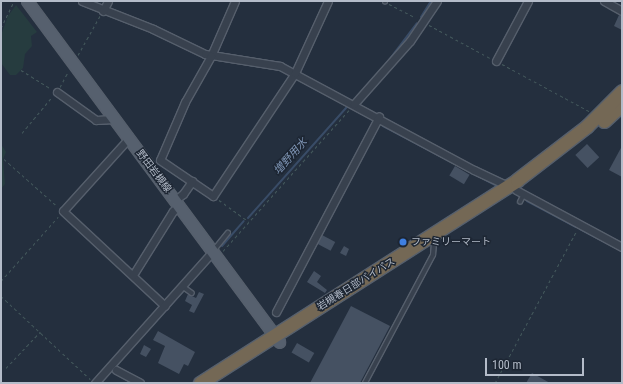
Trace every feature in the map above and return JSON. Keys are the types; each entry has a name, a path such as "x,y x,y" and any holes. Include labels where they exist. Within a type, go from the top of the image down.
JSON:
{"highway":[{"name":"岩槻春日部バイパス","path":"216,383 276,339 517,193 554,153 597,116 622,91"},
{"name":"岩槻春日部バイパス","path":"200,383 276,339 517,193 559,159 622,104"}],"main road":[{"name":"野田岩槻線","path":"27,1 215,254 276,339"}],"street":[{"path":"82,1 103,11 153,29 211,56 267,63 295,73 379,117 517,193 580,224 622,247"},
{"path":"103,11 108,1"},
{"path":"235,1 211,56 185,102 160,160 213,196 295,73 328,1"},
{"path":"354,104 410,42 437,1"},
{"path":"496,62 528,1"},
{"path":"604,1 622,11"},
{"path":"57,92 96,120 114,119"},
{"path":"276,312 379,117"},
{"path":"129,138 63,211 165,306"},
{"path":"156,174 166,164"},
{"path":"133,275 192,181"},
{"path":"95,383 165,306 181,286 215,254"},
{"path":"116,370 140,383"}],"lane":[{"path":"215,254 228,233"},
{"path":"364,383 433,254 434,243"},
{"path":"181,286 192,293"}],"path":[{"path":"1,28 14,1"},
{"path":"385,2 597,116"},
{"path":"22,133 57,92 103,11"},
{"path":"21,70 57,92"},
{"path":"215,254 249,222 354,104"},
{"path":"1,280 63,211 4,159"},
{"path":"213,196 249,222"},
{"path":"495,383 580,224"},
{"path":"1,296 95,383"},
{"path":"6,368 40,331"}],"green space":[{"path":"16,5 37,32 31,36 32,46 25,54 23,68 16,75 10,75 1,63 1,35 8,16"},
{"path":"1,144 6,152 3,159 5,184 1,189"}],"building":[{"path":"619,15 622,16 622,30 614,26"},
{"path":"587,144 599,157 588,168 575,155"},
{"path":"622,146 622,177 609,170"},
{"path":"455,166 470,175 464,184 449,175"},
{"path":"322,235 335,242 331,251 317,244"},
{"path":"344,246 349,249 346,256 340,253"},
{"path":"314,271 321,276 317,282 327,290 325,293 307,282"},
{"path":"199,292 204,294 194,313 189,311 192,305 185,301 188,294 196,298"},
{"path":"351,306 390,326 360,383 310,383"},
{"path":"158,331 195,352 188,366 184,364 179,374 158,363 165,346 153,340"},
{"path":"297,343 314,353 309,363 292,353"},
{"path":"144,345 151,349 146,357 140,354"},
{"path":"532,373 550,383 526,383"}],"waterway":[{"path":"421,17 431,1"},
{"path":"389,60 417,23"},
{"name":"増野用水","path":"248,218 347,107"},
{"path":"383,126 497,186"},
{"path":"527,201 576,227"},
{"name":"増野用水","path":"222,246 244,221"},
{"path":"580,229 622,251"},
{"name":"増野用水","path":"187,286 209,261"},
{"name":"増野用水","path":"100,383 183,291"}],"place":[{"name":"ファミリーマート","path":"403,242"}]}
